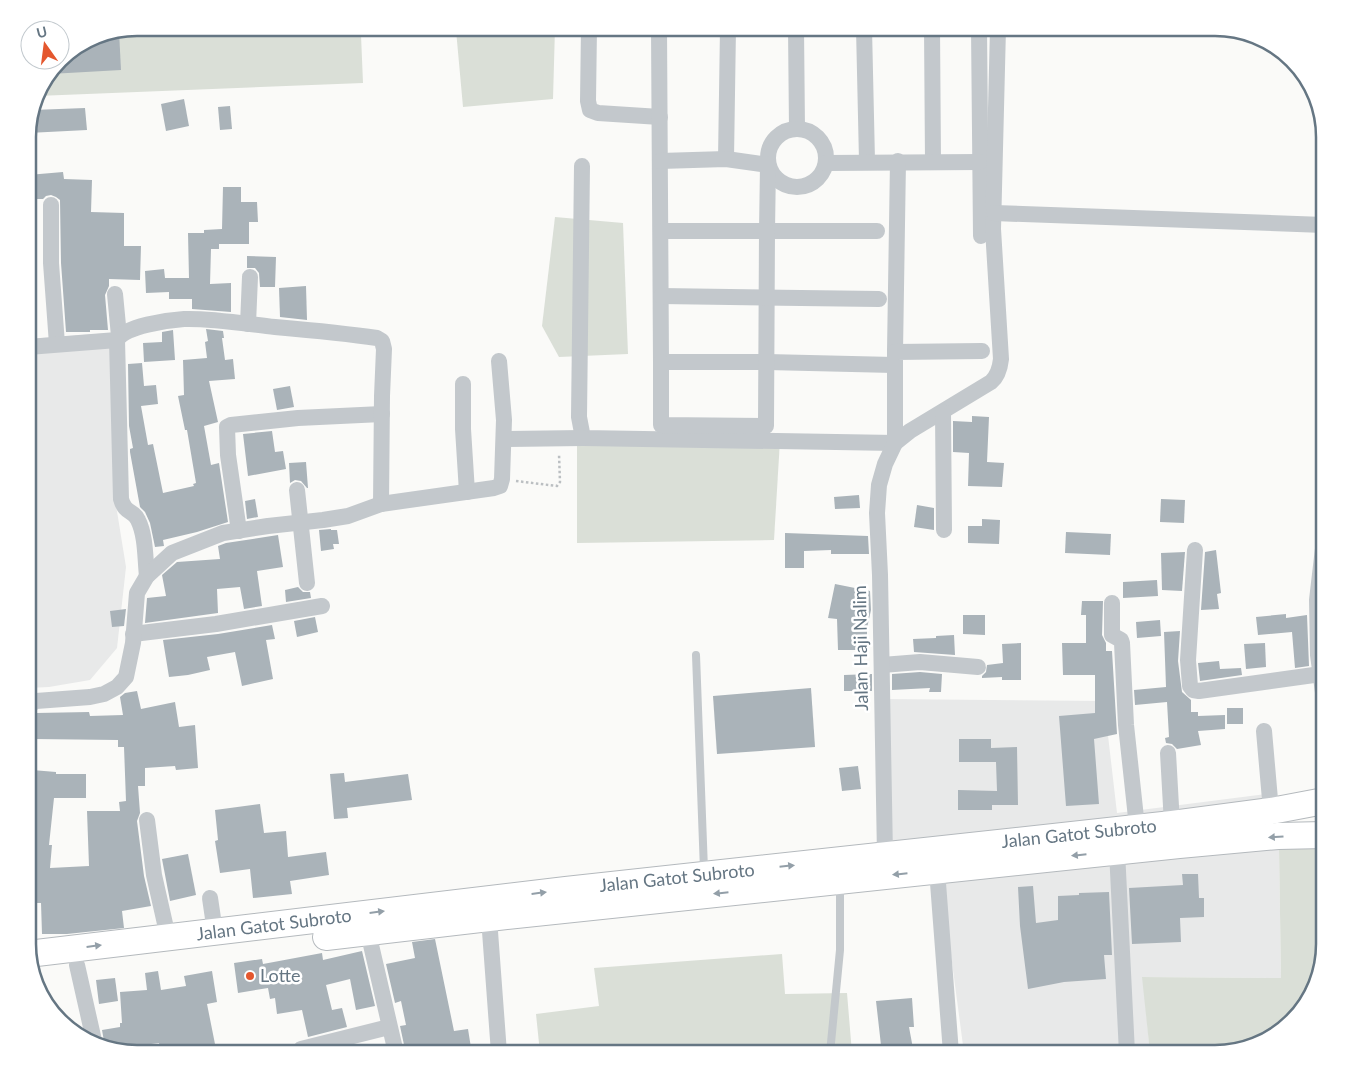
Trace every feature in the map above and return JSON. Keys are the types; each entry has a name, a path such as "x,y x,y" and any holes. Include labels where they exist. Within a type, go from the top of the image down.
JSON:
{"highway":[{"name":"Jalan Gatot Subroto","path":"36,953 704,875 1172,824 1316,802"},
{"name":"Jalan Gatot Subroto","path":"40,969 840,880 1117,851 1278,836 1316,835"}],"street":[{"path":"589,36 588,101 590,110 598,113 660,116"},
{"path":"659,36 661,425 766,426 768,152 772,143 779,135 788,130 796,129 808,131 816,136 826,153 826,163 823,172 810,184 801,187 783,184 776,178 768,165"},
{"path":"726,159 728,36"},
{"path":"796,36 796,129"},
{"path":"864,36 867,162"},
{"path":"932,36 933,162"},
{"path":"979,36 981,236"},
{"path":"504,439 583,438 895,443 910,431 991,382 1000,368 1001,359 994,213 998,36"},
{"path":"660,161 726,159 768,165"},
{"path":"895,443 898,162"},
{"path":"826,163 980,162"},
{"path":"582,166 579,417 583,438"},
{"path":"51,206 51,263 57,344"},
{"path":"994,213 1316,225"},
{"path":"660,230 877,231"},
{"path":"248,324 250,277"},
{"path":"115,294 118,338 121,499 125,509 138,519 147,576"},
{"path":"661,296 879,299"},
{"path":"36,346 118,338 130,330 185,319 344,333 377,338 382,341 384,349 381,504"},
{"path":"662,362 767,362 895,358 982,351"},
{"path":"36,701 90,697 104,694 117,687 126,677 137,593 147,576 172,554 223,533 348,516 381,504 500,486 502,479 504,420 499,361"},
{"path":"463,384 463,429 467,492"},
{"path":"943,412 944,530"},
{"path":"239,531 227,440 228,428 231,424 298,418 382,414"},
{"name":"Jalan Haji Nalim","path":"885,856 877,513 879,485 885,464 895,443"},
{"path":"297,490 307,583"},
{"path":"1195,550 1188,660 1190,686 1193,690 1199,691 1316,675"},
{"path":"1112,603 1112,635 1121,640 1122,643 1126,725 1137,828"},
{"path":"133,634 216,624 322,606"},
{"path":"882,666 920,662 978,667"},
{"path":"1264,731 1271,810"},
{"path":"1168,753 1172,824"},
{"path":"147,820 154,875 168,937"},
{"path":"1117,851 1127,1045"},
{"path":"938,870 950,1045"},
{"path":"210,898 215,932"},
{"path":"489,918 499,1045"},
{"path":"368,932 394,1045"},
{"path":"77,965 92,1034"},
{"path":"316,1045 389,1027"}],"lane":[{"path":"696,654 704,875"},
{"path":"831,1045 840,950 840,880"}],"path":[{"path":"502,479 557,486 560,482 559,439"}],"shaded area":[{"path":"131,36 361,36 363,83 45,96 53,81 62,70 70,70 70,62 76,57 92,47 117,38"},
{"path":"457,36 555,36 553,99 463,107"},
{"path":"555,217 623,223 628,354 559,357 542,326"},
{"path":"110,333 115,499 126,567 117,648 90,680 36,688 36,338"},
{"path":"780,440 774,540 577,543 577,446"},
{"path":"884,699 1104,701 1117,813 1274,793 1279,849 1281,978 1143,977 1149,1045 963,1045 941,879 889,885"},
{"path":"1316,846 1315,957 1305,989 1295,1005 1276,1024 1260,1034 1241,1041 1215,1045 1149,1045 1142,977 1281,978 1279,849"},
{"path":"782,954 785,994 847,993 851,1045 539,1045 536,1014 599,1006 594,968"}],"building":[{"path":"119,38 121,70 59,73 62,70 70,70 70,62 81,53 99,44"},
{"path":"184,99 189,126 166,131 161,104"},
{"path":"230,106 232,129 220,130 218,107"},
{"path":"85,108 87,130 36,133 40,110"},
{"path":"63,172 64,179 92,180 91,212 124,213 124,246 141,246 140,280 109,279 109,286 105,295 108,330 66,332 61,263 60,200 51,195 43,199 36,199 36,174"},
{"path":"223,187 241,187 241,202 257,202 258,222 249,222 249,244 219,244 219,249 211,249 210,284 231,283 231,312 192,309 192,299 169,299 169,292 146,293 145,271 164,269 165,278 189,278 188,233 204,233 204,230 222,229"},
{"path":"247,256 276,257 275,287 260,287 259,273 255,268 247,268"},
{"path":"306,286 307,320 280,317 279,288"},
{"path":"206,329 223,331 225,360 233,359 235,379 209,381 218,422 204,426 211,465 219,463 228,522 163,540 164,546 155,547 150,523 145,512 140,507 130,452 130,449 133,448 129,426 128,364 142,363 144,386 156,385 158,404 141,406 148,445 153,444 163,493 194,486 193,484 196,483 187,430 185,430 178,396 184,395 183,360 207,358 205,342 208,341"},
{"path":"173,330 175,360 144,362 143,343 162,342 162,332"},
{"path":"290,386 294,407 277,410 273,389"},
{"path":"972,416 989,417 987,462 1004,463 1002,487 968,486 969,453 953,452 953,421 972,422"},
{"path":"272,431 275,452 283,451 286,469 248,476 243,434"},
{"path":"306,462 308,488 301,481 295,480 290,483 289,463"},
{"path":"859,495 860,508 835,509 834,497"},
{"path":"255,499 258,517 247,519 245,501"},
{"path":"1161,499 1185,500 1184,523 1160,522"},
{"path":"917,505 934,508 934,530 914,527"},
{"path":"982,519 1000,520 999,544 968,543 968,526 982,526"},
{"path":"319,530 337,530 339,544 333,544 334,549 321,551"},
{"path":"1066,532 1111,534 1110,555 1065,553"},
{"path":"785,533 868,536 869,554 831,554 831,550 804,551 804,568 785,568"},
{"path":"278,535 283,567 257,571 262,606 244,609 240,587 217,589 218,613 145,623 147,598 166,596 162,575 177,562 220,559 218,546 226,543"},
{"path":"1216,550 1221,593 1217,594 1219,609 1201,610 1205,552"},
{"path":"1185,552 1182,591 1162,590 1161,553"},
{"path":"1157,580 1158,596 1123,598 1123,582"},
{"path":"835,584 870,591 871,610 867,628 867,650 838,650 837,619 828,618"},
{"path":"298,587 303,592 310,592 311,598 286,602 285,590"},
{"path":"1082,601 1103,601 1102,635 1106,643 1106,651 1112,651 1117,734 1094,739 1099,804 1066,806 1059,716 1095,713 1095,675 1063,675 1062,643 1086,643 1086,615 1081,615"},
{"path":"126,609 124,626 112,627 110,611"},
{"path":"1286,614 1286,618 1307,615 1309,666 1295,668 1292,632 1258,635 1256,617"},
{"path":"963,615 985,615 985,635 963,634"},
{"path":"315,617 318,632 297,637 294,621"},
{"path":"1160,620 1161,636 1137,638 1136,622"},
{"path":"272,625 275,639 266,640 273,679 242,686 235,652 207,657 210,670 169,677 163,640 218,634"},
{"path":"1180,631 1178,661 1182,692 1191,700 1191,712 1198,712 1198,716 1225,715 1225,729 1198,731 1201,745 1177,749 1172,744 1166,743 1165,738 1169,737 1167,702 1135,705 1134,690 1166,687 1164,632"},
{"path":"954,635 955,655 914,652 913,639"},
{"path":"1021,643 1021,680 1002,680 1002,677 982,678 986,672 987,665 1003,663 1002,644"},
{"path":"1265,643 1266,667 1246,669 1244,644"},
{"path":"1219,661 1220,669 1241,668 1242,675 1200,681 1198,663"},
{"path":"920,672 942,674 941,692 929,692 930,688 892,690 892,674"},
{"path":"872,674 872,691 844,691 844,675"},
{"path":"811,688 815,747 717,754 713,696"},
{"path":"137,691 141,709 175,702 179,727 195,725 198,768 176,770 175,766 145,768 145,786 138,786 140,813 137,821 144,876 151,906 122,911 124,928 67,934 42,934 41,903 36,903 36,770 56,772 56,774 86,774 86,798 54,798 49,845 52,845 50,868 89,866 87,811 120,811 119,802 126,801 124,747 118,747 118,740 36,739 36,713 89,712 90,716 123,715 120,697 125,693"},
{"path":"1227,708 1243,708 1243,724 1227,724"},
{"path":"959,739 991,739 991,748 1017,747 1018,805 992,805 992,810 958,810 958,790 997,791 996,762 959,762"},
{"path":"858,766 861,789 842,791 839,768"},
{"path":"344,773 345,782 408,774 412,800 347,808 348,818 334,819 330,774"},
{"path":"260,804 264,833 286,831 288,857 326,852 329,875 290,881 292,894 253,898 250,869 220,873 215,841 218,840 215,810"},
{"path":"188,854 196,895 170,901 162,859"},
{"path":"1182,874 1198,874 1199,898 1204,898 1204,917 1180,918 1181,942 1132,944 1129,888 1183,885"},
{"path":"1033,886 1036,923 1058,920 1058,896 1109,892 1112,955 1104,955 1106,979 1064,982 1028,989 1020,926 1018,887"},
{"path":"435,939 454,1031 468,1029 471,1045 404,1045 400,1026 406,1025 401,1001 395,1003 386,964 415,958 412,942"},
{"path":"362,951 375,1006 356,1010 350,979 326,985 332,1010 342,1008 347,1027 308,1037 302,1010 277,1014 275,998 270,999 268,988 238,993 234,963 262,959 263,964 322,953 323,960"},
{"path":"158,971 161,990 186,986 184,976 212,971 217,1002 207,1004 215,1045 159,1045 159,1043 131,1045 104,1038 102,1030 120,1027 120,1023 122,1023 120,992 147,990 145,973"},
{"path":"115,978 118,1001 99,1004 96,980"},
{"path":"912,998 914,1027 909,1027 912,1045 881,1045 876,1001"}],"place":[{"name":"Lotte","path":"250,976"}]}
